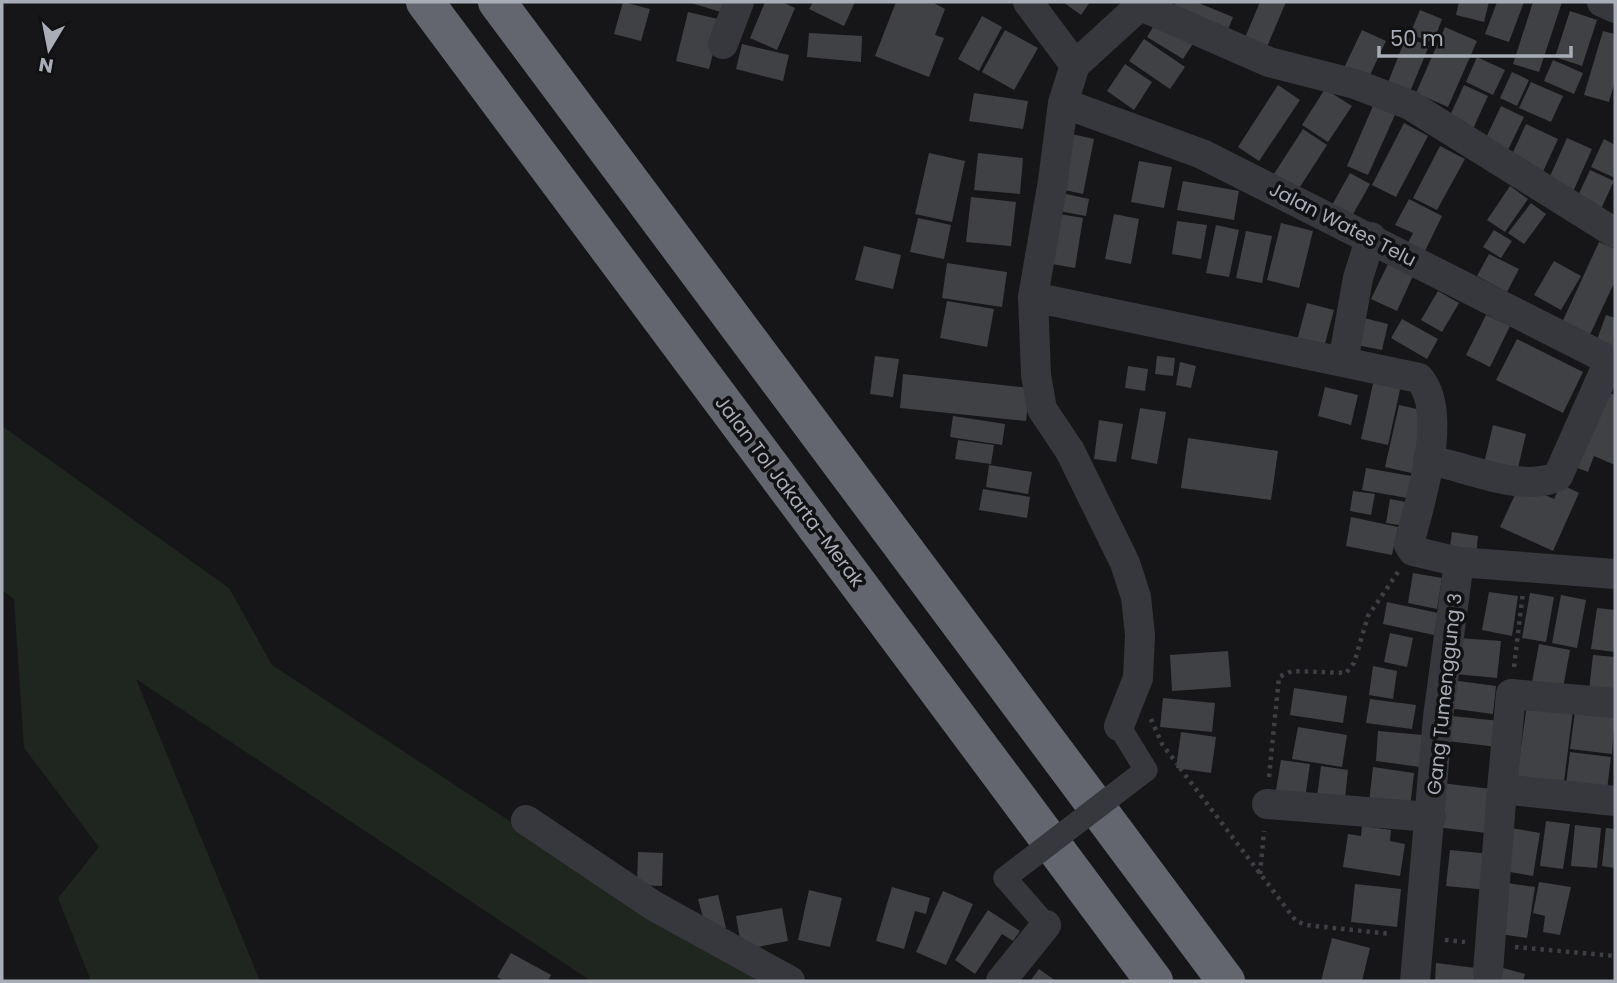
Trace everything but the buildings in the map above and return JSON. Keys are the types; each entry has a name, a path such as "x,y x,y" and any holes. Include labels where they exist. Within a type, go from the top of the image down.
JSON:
{"highway":[{"name":"Jalan Tol Jakarta–Merak","path":"425,2 1154,981"},
{"path":"498,2 1226,981"}],"street":[{"path":"723,44 739,2"},
{"path":"1028,2 1075,65"},
{"path":"1602,2 1615,8"},
{"path":"1001,981 1046,925 1005,878 1146,770 1119,726 1137,684 1140,635 1136,597 1125,563 1070,451 1042,409 1036,375 1033,297 1063,103 1075,65 1143,4 1269,62 1355,85 1410,106 1615,233"},
{"name":"Jalan Wates Telu","path":"1063,103 1202,154 1371,237 1612,362"},
{"path":"1343,362 1358,278 1371,237"},
{"path":"1033,297 1419,378 1428,388 1433,405 1428,460 1409,545 1413,551 1459,562 1615,574"},
{"path":"1428,460 1486,476 1520,481 1551,480 1558,476 1612,362"},
{"name":"Gang Tumenggung 3","path":"1415,981 1438,717 1459,562"},
{"path":"1488,958 1511,695 1615,703"},
{"path":"1502,789 1615,801"},
{"path":"1267,804 1431,817"},
{"path":"526,820 654,906 790,981"}],"path":[{"path":"1261,874 1279,677 1292,671 1346,673 1354,663 1367,616 1413,551"},
{"path":"1511,695 1526,567"},
{"path":"1137,684 1162,744 1300,923 1419,938 1488,958 1615,956"}],"shaded area":[{"path":"2,426 229,588 272,665 566,858 770,981 591,981 136,679 260,981 91,981 58,898 99,847 24,748 14,599 2,590"}]}
